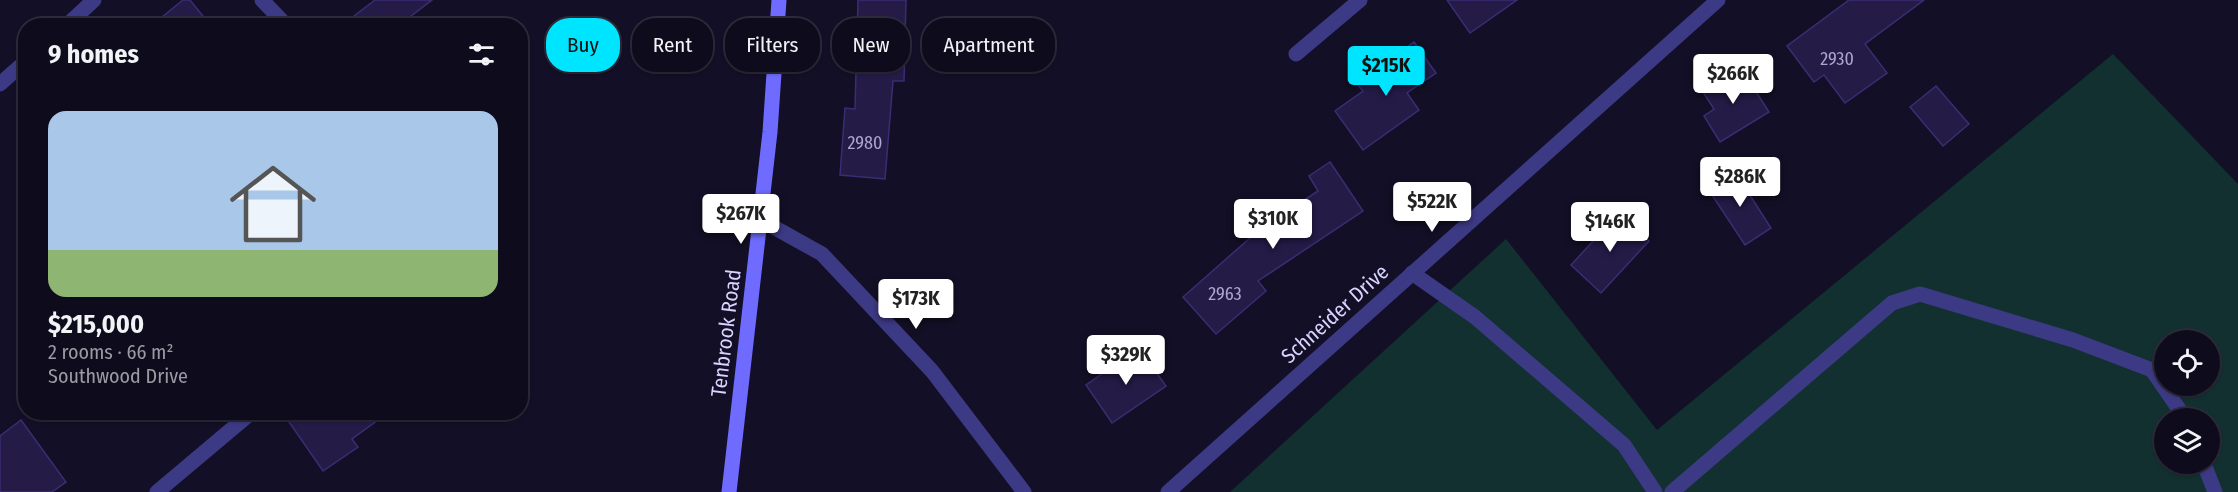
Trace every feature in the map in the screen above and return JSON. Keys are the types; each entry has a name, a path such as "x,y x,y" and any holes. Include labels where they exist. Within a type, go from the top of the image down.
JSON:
{"street":[{"path":"75,18 94,0"},
{"path":"262,0 279,18"},
{"name":"Tenbrook Road","path":"729,492 761,220 779,0"},
{"path":"1296,54 1360,0"},
{"name":"Schneider Drive","path":"1168,492 1718,0"},
{"path":"0,84 18,69"},
{"path":"761,220 822,254 932,371 1024,492"},
{"path":"1412,273 1475,317 1624,445 1656,492"},
{"path":"1672,492 1892,303 1920,294 2073,340 2152,370 2178,408"},
{"path":"157,492 242,420"},
{"path":"2208,474 2215,492"}],"green space":[{"path":"2113,54 2238,184 2238,492 1230,492 1506,239 1657,430"}],"building":[{"path":"183,0 190,0 205,18 161,18"},
{"path":"375,0 432,0 408,18 351,18"},
{"path":"858,0 906,0 906,18 858,18"},
{"path":"1447,0 1517,0 1470,33"},
{"path":"1849,0 1924,0 1865,44 1887,73 1845,103 1824,75 1814,82 1787,46"},
{"path":"1414,42 1436,73 1407,93 1419,110 1363,150 1335,111 1363,91 1356,83"},
{"path":"1741,68 1769,112 1720,142 1704,116 1714,109 1703,92"},
{"path":"856,72 904,72 904,81 893,81 885,179 840,175 845,108 855,109"},
{"path":"1936,86 1969,124 1943,146 1910,107"},
{"path":"1330,162 1363,211 1258,281 1266,291 1216,334 1183,297 1259,230 1318,191 1309,176"},
{"path":"1735,172 1771,228 1745,245 1708,189"},
{"path":"1619,213 1649,241 1601,293 1571,265"},
{"path":"1139,348 1166,386 1112,423 1086,385"},
{"path":"21,420 66,482 52,492 0,492 0,436"},
{"path":"292,420 378,420 352,439 358,447 323,471 289,422"}]}
